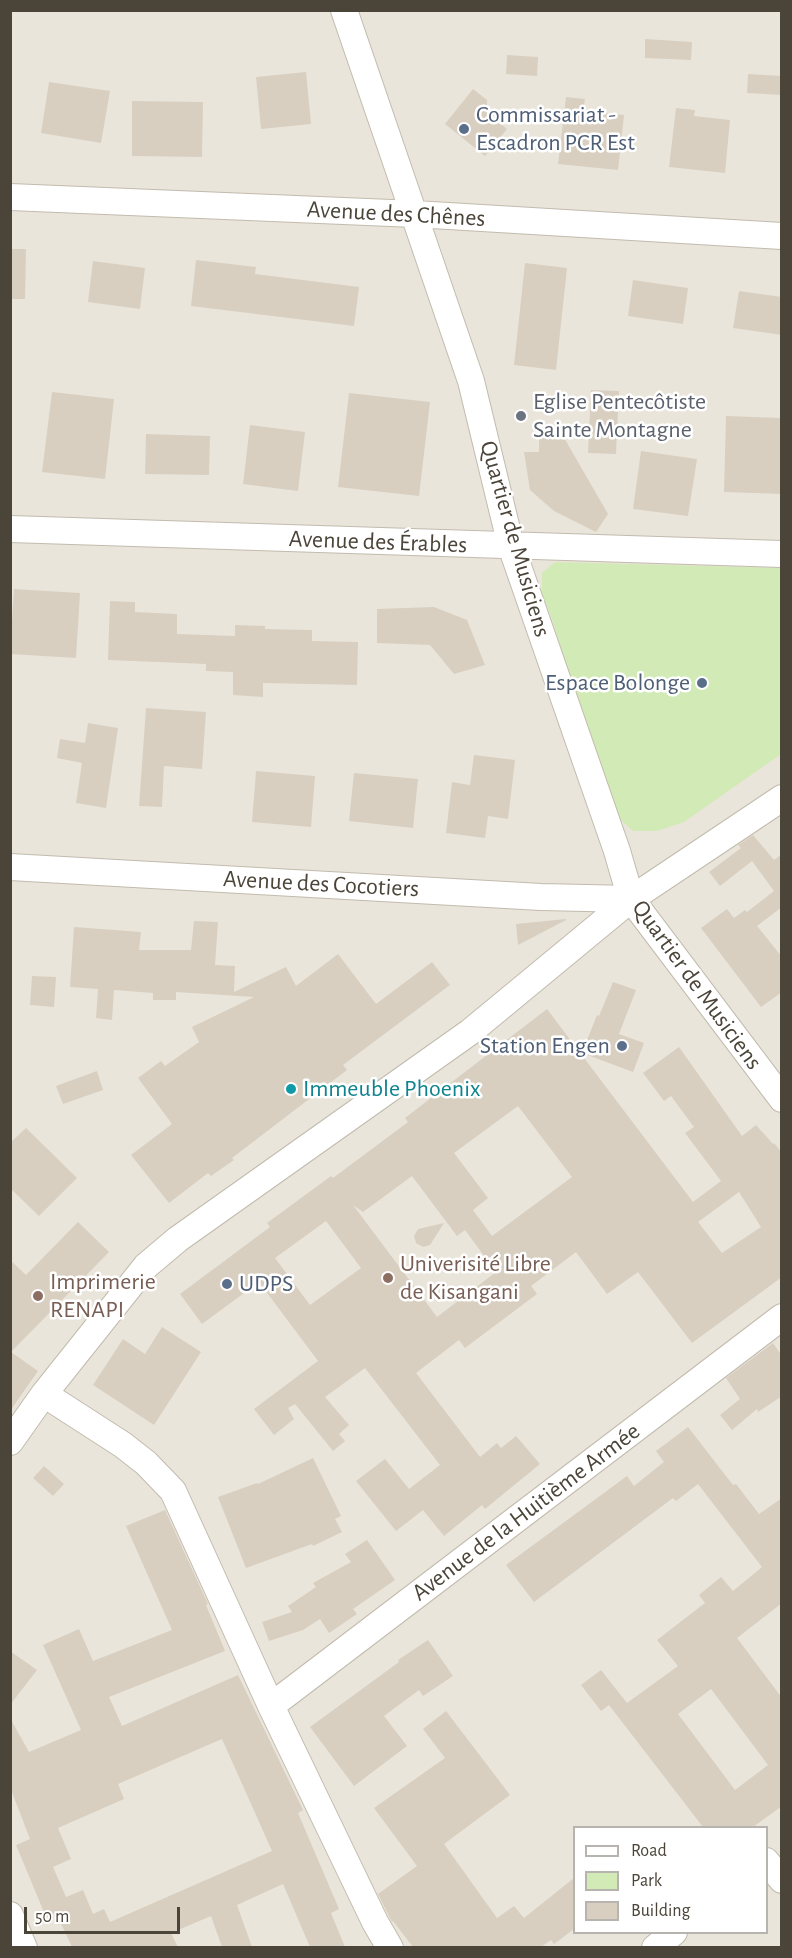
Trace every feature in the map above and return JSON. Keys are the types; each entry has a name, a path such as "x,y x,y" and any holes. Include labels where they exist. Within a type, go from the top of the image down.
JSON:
{"street":[{"name":"Quartier de Musiciens","path":"344,10 471,381 512,546 617,850 631,899 782,1099"},
{"name":"Avenue des Chênes","path":"10,197 415,214 782,236"},
{"name":"Avenue des Érables","path":"10,529 782,554"},
{"path":"10,1442 44,1394 146,1266 178,1239 470,1032 631,899 782,798"},
{"name":"Avenue des Cocotiers","path":"10,867 541,897 631,899"},
{"name":"Avenue de la Huitième Armée","path":"271,1706 782,1317"},
{"path":"44,1394 123,1445 173,1491 271,1706 375,1922 390,1947"},
{"path":"768,1858 782,1847"},
{"path":"768,1862 782,1880"},
{"path":"10,1915 24,1947"},
{"path":"655,1947 671,1934"}],"shaded area":[{"path":"11,11 781,11 781,1947 11,1948"}],"green space":[{"path":"555,562 781,568 781,754 684,822 657,831 633,831 619,818 542,594 542,573"}],"building":[{"path":"645,39 692,42 691,60 645,58"},
{"path":"507,55 538,57 537,76 506,74"},
{"path":"306,72 311,124 261,129 256,77"},
{"path":"748,74 782,76 782,95 747,93"},
{"path":"49,82 110,91 101,143 41,133"},
{"path":"473,89 487,100 487,107 484,110 507,129 485,156 445,124"},
{"path":"566,97 585,99 583,110 624,115 618,170 558,164"},
{"path":"132,101 203,102 202,157 132,156"},
{"path":"676,108 695,110 694,116 730,120 725,173 669,167"},
{"path":"10,249 26,249 25,299 10,299"},
{"path":"196,260 256,267 255,274 359,287 354,326 191,306"},
{"path":"93,261 145,268 140,309 88,302"},
{"path":"525,263 567,268 556,370 514,365"},
{"path":"633,280 688,288 683,324 628,316"},
{"path":"739,291 782,297 782,335 733,328"},
{"path":"591,390 619,391 616,454 588,453"},
{"path":"52,392 114,399 105,479 42,472"},
{"path":"349,393 430,402 419,496 338,487"},
{"path":"726,416 782,418 782,494 724,492"},
{"path":"250,425 305,432 298,491 243,484"},
{"path":"146,434 210,436 209,475 145,474"},
{"path":"563,436 608,514 596,532 554,511 530,490 524,452 539,452 539,438"},
{"path":"641,451 697,459 688,516 633,509"},
{"path":"14,589 80,593 76,658 10,654"},
{"path":"110,601 135,602 135,612 177,614 177,634 235,636 235,625 265,626 265,629 312,630 312,641 358,642 357,685 263,683 263,697 233,695 233,672 206,671 206,664 108,660"},
{"path":"434,607 467,620 485,665 454,674 430,645 377,643 377,609"},
{"path":"146,708 206,712 202,769 164,766 162,807 139,806"},
{"path":"88,723 118,728 106,808 76,803 82,763 57,758 60,739 85,743"},
{"path":"474,755 515,760 508,819 488,816 485,838 446,833 452,782 470,785"},
{"path":"256,771 315,776 311,827 252,822"},
{"path":"354,773 418,779 413,828 349,821"},
{"path":"753,835 774,860 782,854 782,907 757,926 782,957 782,992 761,1007 701,928 727,909 734,918 745,910 747,912 774,891 752,861 720,886 709,872 741,848 738,845"},
{"path":"566,920 518,945 516,924"},
{"path":"194,921 218,922 215,965 235,966 234,992 286,967 296,986 338,954 376,1004 432,962 450,985 343,1065 347,1070 232,1158 234,1160 211,1176 208,1173 169,1203 131,1155 172,1124 138,1078 161,1061 165,1066 199,1042 192,1027 254,997 176,992 176,1000 153,1000 153,993 114,990 112,1020 96,1018 98,989 70,987 74,927 141,932 139,950 191,950"},
{"path":"32,976 56,977 54,1007 30,1005"},
{"path":"613,982 636,990 619,1034 644,1043 633,1072 582,1053"},
{"path":"547,1009 693,1202 721,1181 685,1133 694,1127 671,1096 664,1101 643,1073 679,1047 742,1136 756,1125 782,1153 782,1277 692,1343 638,1272 607,1294 576,1252 531,1286 537,1294 465,1348 459,1340 416,1373 480,1457 497,1443 501,1448 516,1436 540,1464 485,1509 482,1505 444,1536 423,1510 396,1531 356,1481 385,1459 409,1489 440,1465 365,1368 325,1397 349,1425 339,1434 345,1441 333,1451 295,1404 288,1408 294,1419 274,1435 254,1409 318,1361 259,1282 202,1324 180,1294 270,1227 267,1223 331,1176 333,1178 408,1122 405,1118","holes":["518,1106 572,1177 492,1236 473,1210 488,1198 454,1153","412,1176 457,1236 465,1230 496,1272 437,1317 353,1205 363,1212","739,1192 761,1227 722,1253 698,1222","326,1221 361,1268 310,1305 275,1258"]},
{"path":"97,1071 103,1090 63,1104 56,1086"},
{"name":"Imprimerie RENAPI","path":"26,1128 77,1178 39,1216 10,1188 10,1143"},
{"name":"Imprimerie RENAPI","path":"78,1222 109,1252 11,1352 38,1371 10,1411 10,1260 26,1275"},
{"path":"444,1223 430,1245 423,1247 416,1243 414,1236 418,1229"},
{"path":"162,1327 201,1352 154,1425 93,1385 123,1339 145,1354"},
{"path":"773,1343 782,1356 782,1396 758,1412 757,1409 732,1430 720,1415 740,1399 726,1378"},
{"path":"688,1427 733,1485 736,1484 759,1514 782,1498 782,1603 737,1638 782,1698 782,1806 754,1826 702,1826 609,1705 601,1711 581,1685 601,1670 627,1703 678,1666 657,1640 705,1603 699,1595 721,1577 733,1591 762,1567 698,1484 676,1501 673,1498 534,1602 506,1565 627,1476 634,1486 664,1462 656,1451","holes":["711,1689 768,1765 735,1790 678,1714"]},
{"path":"313,1458 341,1516 335,1519 342,1532 313,1546 312,1544 246,1568 218,1497 258,1484"},
{"path":"44,1466 64,1484 53,1496 33,1478"},
{"path":"165,1510 208,1604 206,1605 225,1651 109,1697 122,1726 238,1675 303,1810 298,1813 339,1909 331,1913 345,1947 310,1947 283,1884 237,1905 252,1947 222,1947 211,1916 171,1933 178,1947 72,1947 56,1913 46,1917 16,1845 30,1839 10,1787 10,1718 29,1752 81,1730 43,1645 79,1629 93,1661 172,1630 126,1526","holes":["222,1739 272,1851 110,1922 104,1909 93,1914 83,1890 66,1897 53,1867 71,1859 58,1828 124,1799 118,1784"]},
{"path":"367,1540 395,1580 353,1609 357,1614 329,1633 320,1619 303,1630 269,1641 262,1622 292,1612 288,1606 316,1587 313,1583 351,1562 345,1554"},
{"path":"428,1640 453,1676 423,1696 419,1690 384,1716 407,1746 354,1786 310,1727"},
{"path":"10,1651 37,1670 10,1705"},
{"path":"446,1711 510,1795 444,1844 497,1918 514,1906 524,1918 573,1879 573,1930 554,1944 551,1940 541,1947 413,1947 392,1922 378,1894 417,1866 374,1808 445,1758 423,1729"}],"place":[{"name":"Commissariat - Escadron PCR Est","path":"464,129"},
{"name":"Eglise Pentecôtiste Sainte Montagne","path":"521,416"},
{"name":"Espace Bolonge","path":"702,683"},
{"name":"Station Engen","path":"622,1046"},
{"name":"Immeuble Phoenix","path":"291,1089"},
{"name":"Univerisité Libre de Kisangani","path":"388,1278"},
{"name":"UDPS","path":"227,1284"},
{"name":"Imprimerie RENAPI","path":"38,1296"}]}
